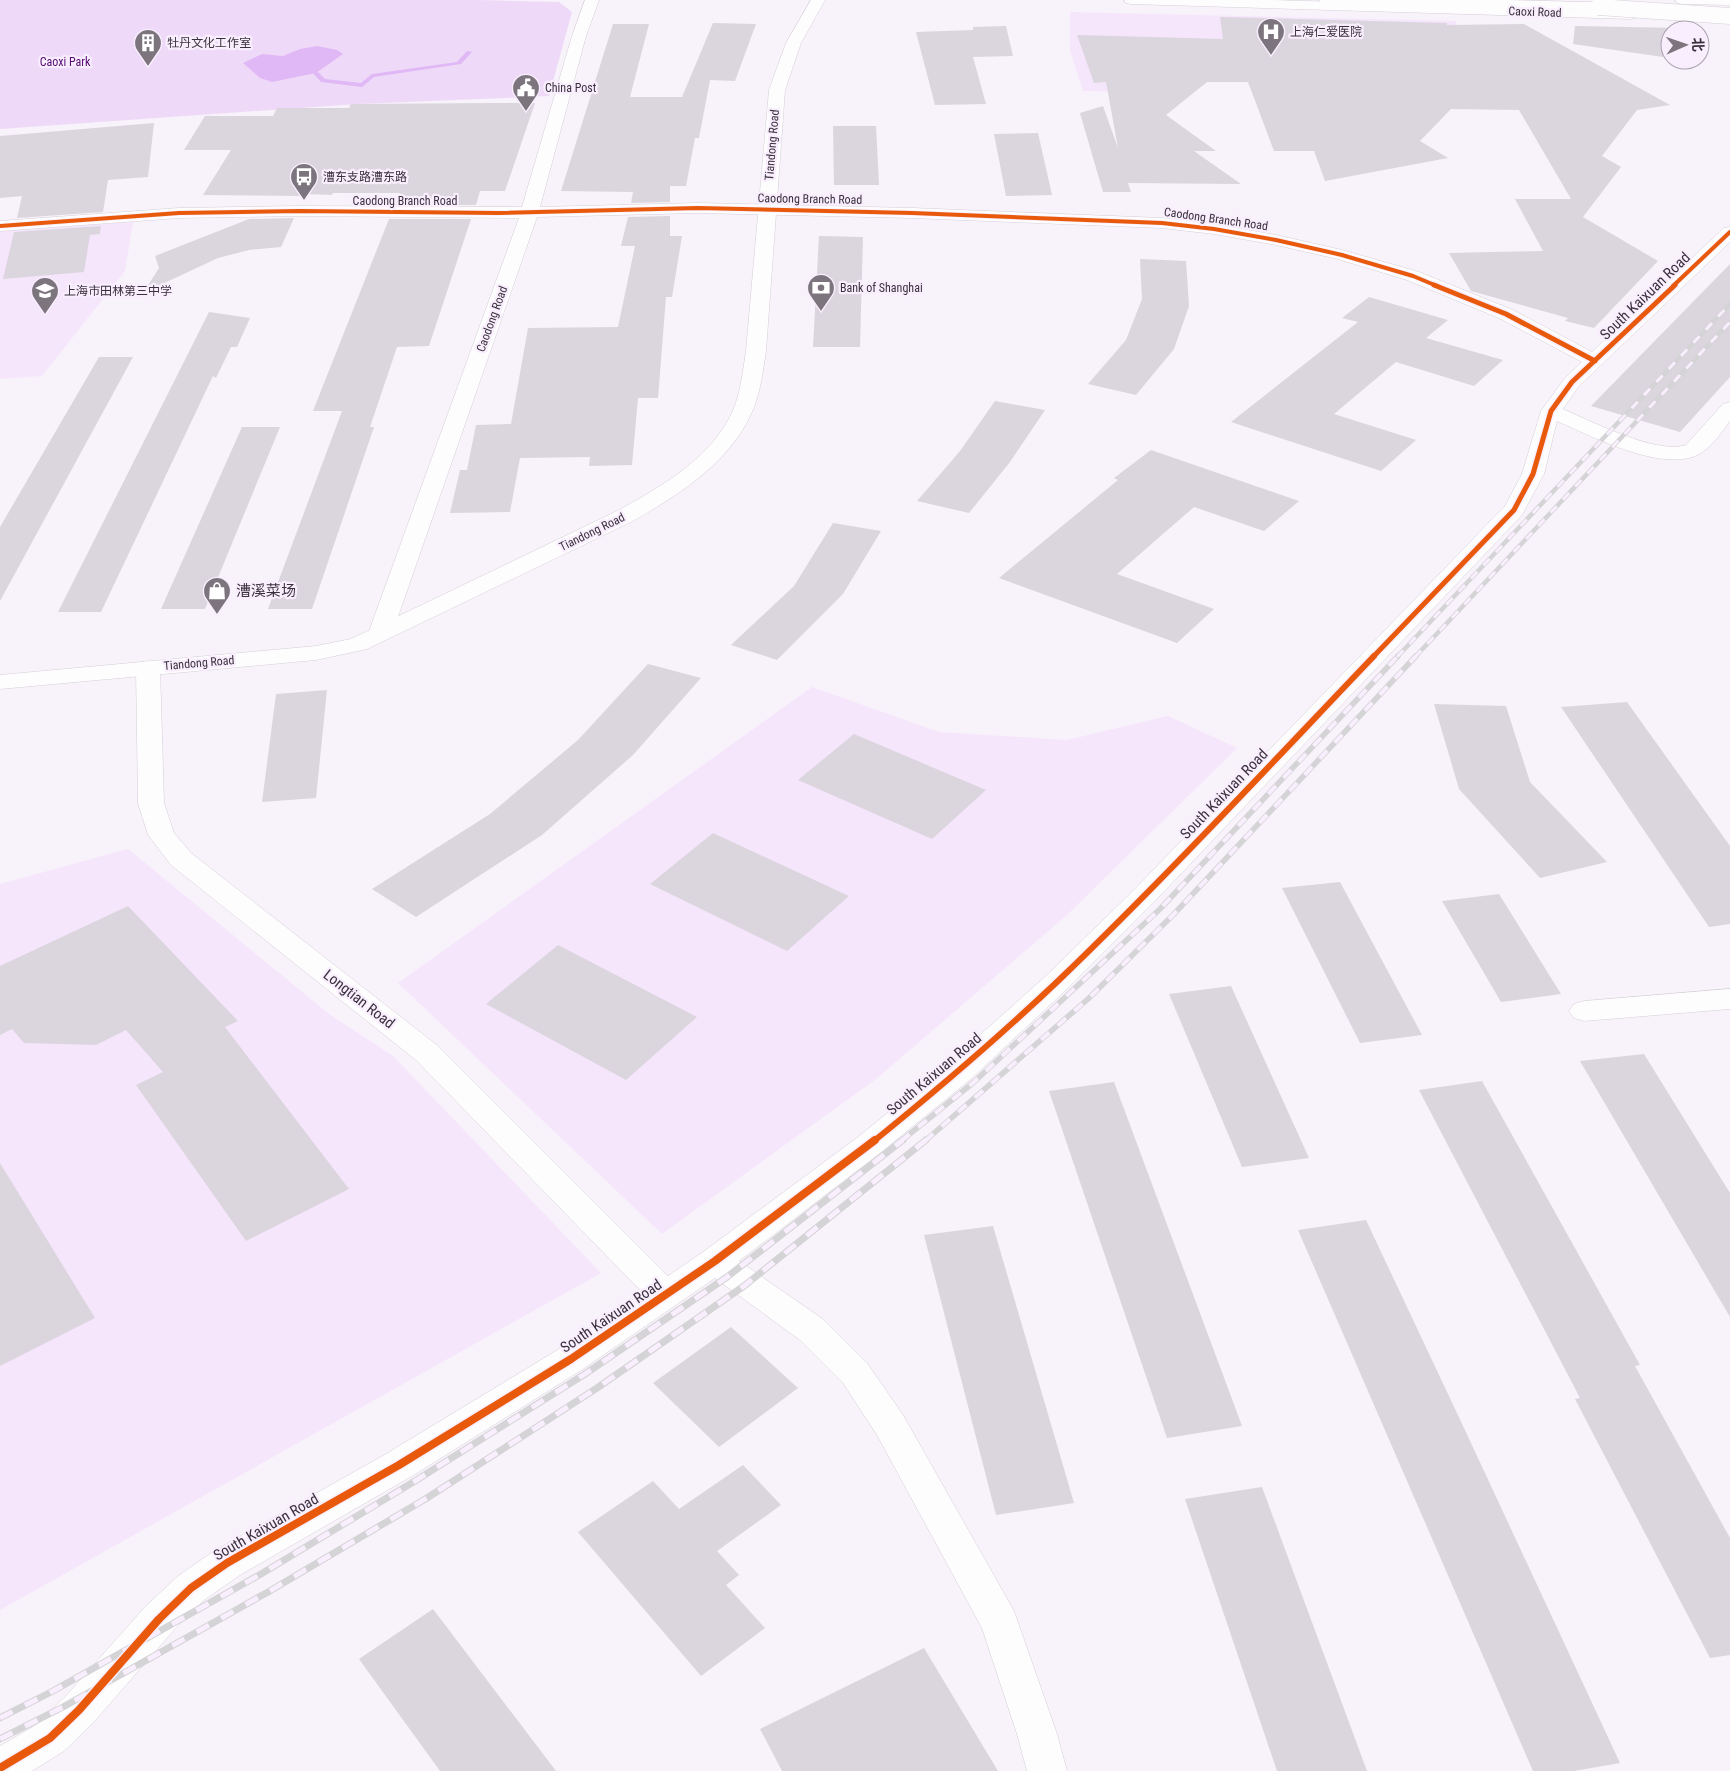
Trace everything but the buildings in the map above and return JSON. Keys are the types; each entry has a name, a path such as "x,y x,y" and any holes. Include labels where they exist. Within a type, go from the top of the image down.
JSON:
{"main road":[{"name":"Caodong Road","path":"380,634 530,211 579,36 592,0"},
{"name":"Tiandong Road","path":"0,682 322,652 358,644 625,516 657,498 693,472 720,446 741,414 751,384 756,351 777,90 783,64 793,42 818,0"},
{"name":"Caoxi Road","path":"1131,0 1730,17"},
{"path":"1326,0 1730,10"},
{"path":"1682,0 1730,1"},
{"path":"1598,7 1730,17"},
{"name":"Caodong Branch Road","path":"0,226 102,217 204,212 530,211 698,208 1136,221 1187,225 1245,234 1307,247 1413,276 1506,314 1595,361"},
{"name":"South Kaixuan Road","path":"0,1768 50,1738 79,1710 159,1618 191,1588 220,1568 399,1466 571,1359 715,1261 869,1145 961,1070 1058,981 1143,897 1514,510 1535,469 1551,411 1572,382 1730,232"},
{"path":"1551,411 1648,450 1673,454 1693,449 1730,408"},
{"name":"Longtian Road","path":"148,668 151,803 160,835 181,859 427,1053 666,1295"},
{"path":"1584,1011 1730,999"},
{"path":"715,1261 812,1330 855,1373 890,1425 1000,1622 1038,1734 1047,1771"}],"shaded area":[{"name":"上海仁爱医院","path":"1070,12 1455,21 1474,67 1157,61 1166,92 1083,91 1070,50"},
{"path":"317,46 337,50 343,54 316,73 272,82 260,78 243,63 262,54 283,56 300,49"},
{"name":"上海市田林第三中学","path":"133,222 125,271 42,376 0,379 0,231"},
{"path":"812,687 939,732 1067,740 1168,716 1237,748 1067,915 876,1079 662,1234 398,983"},
{"path":"128,849 329,1014 393,1056 601,1273 0,1610 0,884"}],"green space":[{"name":"Caoxi Park","path":"0,0 478,0 559,2 572,12 549,96 358,104 0,129"}],"waterway":[{"path":"316,73 323,81 362,85 372,76 459,63 469,52"}],"railway":[{"path":"1397,657 1730,304"},
{"path":"1415,657 1730,322"},
{"path":"901,1141 974,1082 1160,909 1398,656"},
{"path":"925,1141 1088,999 1174,914 1416,656"},
{"path":"0,1718 53,1691 261,1574 415,1481 585,1374 727,1277 903,1140"},
{"path":"0,1739 63,1707 268,1592 427,1498 597,1388 744,1286 926,1140"}],"cycle path":[{"path":"0,226 179,213 299,211 498,213 698,208 912,213 1162,223 1214,229 1276,240 1342,255 1413,276 1506,314 1595,361"},
{"path":"0,1768 50,1738 79,1710 159,1619 191,1588 227,1563 399,1465 571,1359 715,1261 869,1145 961,1070 1058,981 1143,897 1514,510 1531,479 1548,418 1561,396 1572,382 1730,232"}],"place":[{"name":"上海仁爱医院","path":"1271,56"},
{"name":"牡丹文化工作室","path":"148,67"},
{"name":"China Post","path":"526,112"},
{"name":"漕东支路漕东路","path":"304,201"},
{"name":"Bank of Shanghai","path":"821,312"},
{"name":"上海市田林第三中学","path":"45,315"},
{"name":"漕溪菜场","path":"217,615"}]}
